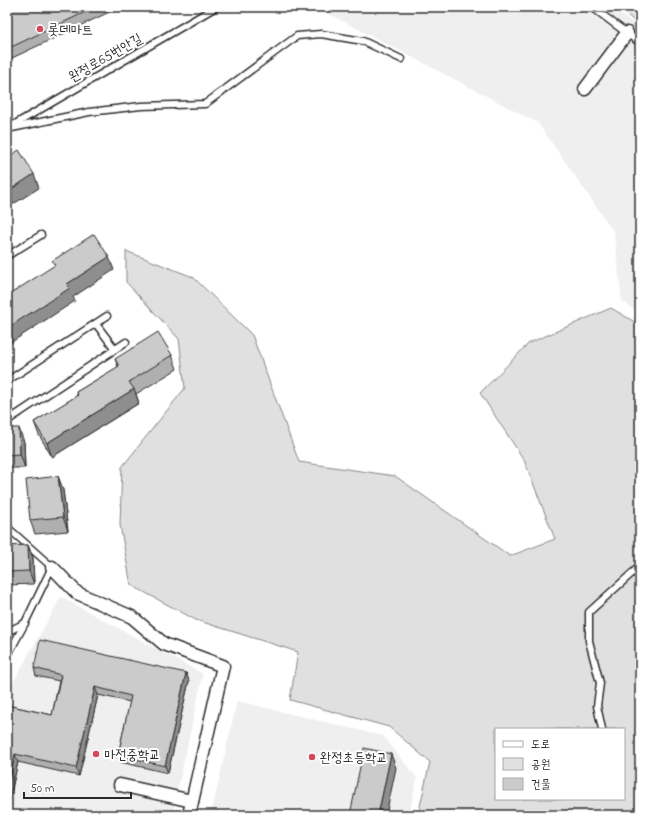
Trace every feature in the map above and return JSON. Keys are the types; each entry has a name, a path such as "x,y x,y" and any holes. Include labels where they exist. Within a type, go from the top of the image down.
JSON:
{"street":[{"path":"585,89 627,33"},
{"path":"52,567 77,592 132,617 164,644 223,666 189,815"},
{"path":"120,785 192,801"}],"lane":[{"name":"완정로65번안길","path":"7,129 216,7"},
{"path":"592,7 640,43"},
{"path":"7,129 89,112 141,106 206,104 297,36 322,34 363,41 401,59"},
{"path":"7,256 41,235"},
{"path":"7,381 107,316"},
{"path":"96,324 115,349"},
{"path":"7,421 126,342"},
{"path":"7,510 8,527 52,567 25,623 9,653 7,654"},
{"path":"602,728 597,706 600,683 590,641 589,612 640,566"},
{"path":"7,632 25,623"}],"shaded area":[{"path":"316,7 609,7 640,27 640,314 622,301 614,232 538,123"},
{"name":"마전중학교","path":"61,597 203,674 172,815 7,815 7,693"},
{"name":"완정초등학교","path":"237,701 383,736 417,778 409,815 211,815"}],"green space":[{"path":"637,7 640,7 640,26 626,14"},
{"path":"126,251 193,277 252,335 299,462 395,476 510,556 555,539 524,460 480,393 529,343 611,308 640,325 640,815 418,815 430,762 389,727 290,700 298,652 196,620 131,585 120,525 122,467 185,388 179,339 126,282"}],"building":[{"name":"롯데마트","path":"7,7 96,7 7,49"},
{"path":"19,150 34,174 7,192 7,158"},
{"path":"94,234 109,257 67,284 70,288 7,328 7,296 55,265 52,261"},
{"path":"158,332 172,355 129,382 134,389 47,443 34,422 78,395 76,392 119,366 115,359"},
{"path":"7,428 19,428 20,454 7,455"},
{"path":"58,476 63,517 30,520 26,480"},
{"path":"28,545 29,571 7,572 7,546"},
{"path":"40,640 186,673 165,766 118,755 131,696 95,687 76,768 15,754 7,791 7,705 52,715 61,675 34,668"},
{"path":"364,748 391,754 378,815 350,815"}],"place":[{"name":"롯데마트","path":"40,29"},
{"name":"마전중학교","path":"96,754"},
{"name":"완정초등학교","path":"312,757"}]}
